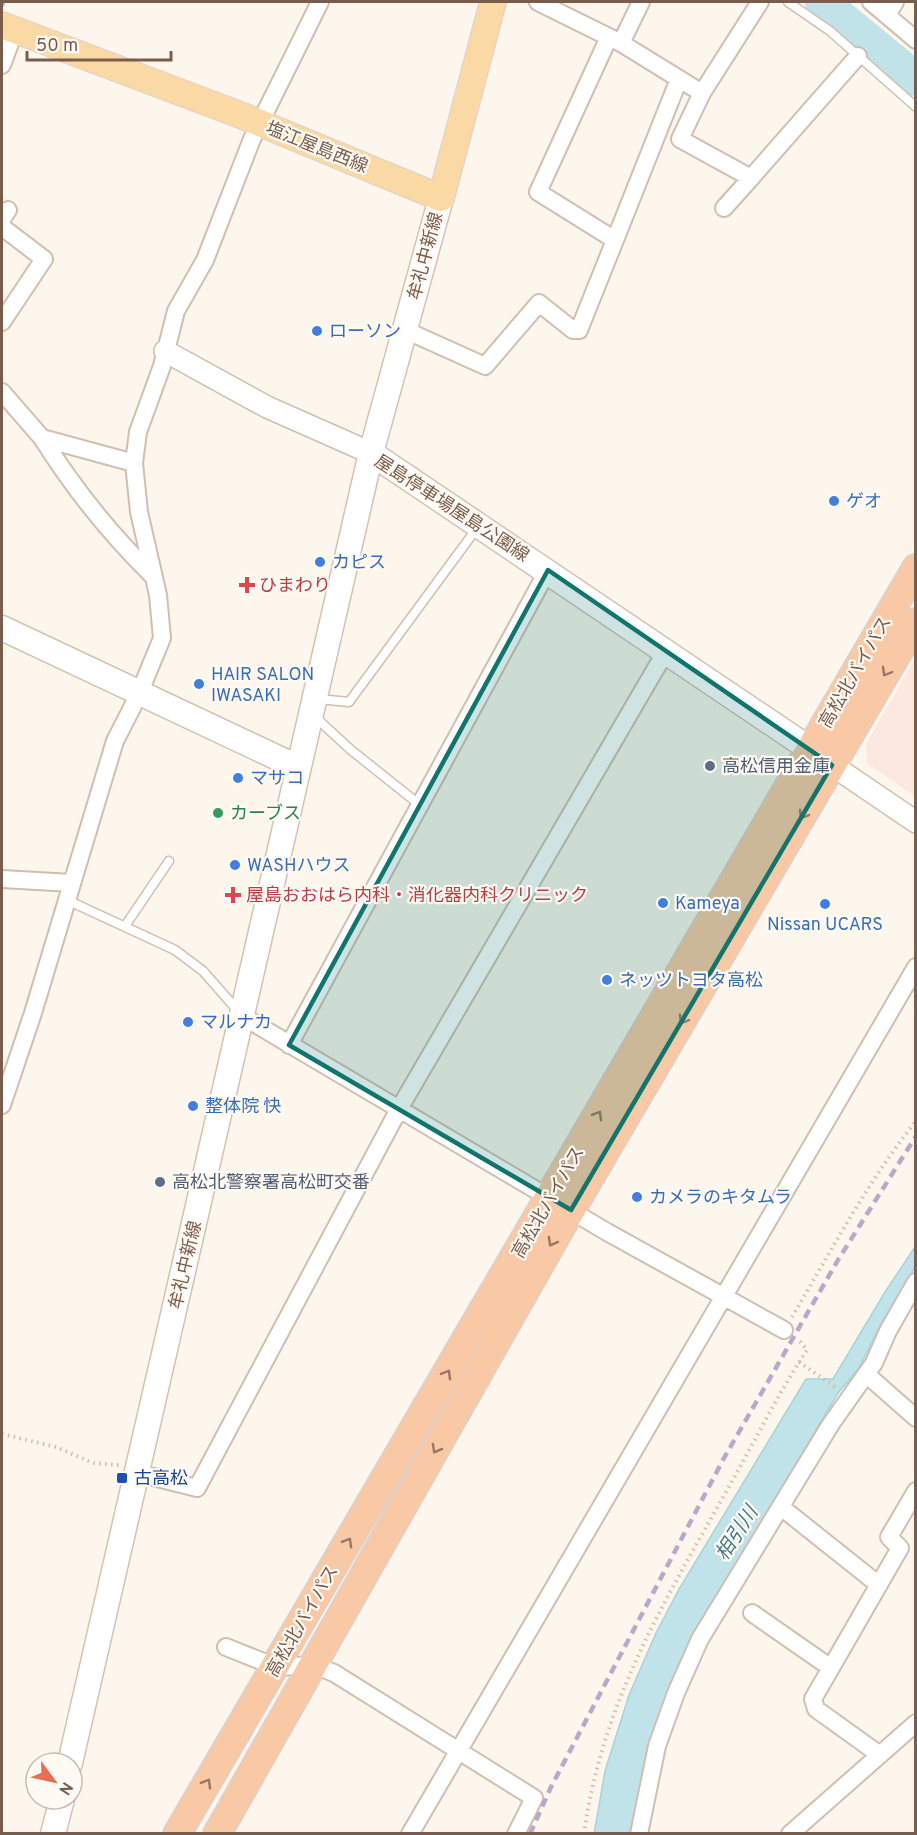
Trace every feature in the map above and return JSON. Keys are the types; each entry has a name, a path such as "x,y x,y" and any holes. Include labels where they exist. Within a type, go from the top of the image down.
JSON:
{"highway":[{"name":"高松北バイパス","path":"218,1833 314,1665 561,1203 810,749 915,568"},
{"name":"高松北バイパス","path":"177,1833 276,1666 832,765 915,622"}],"main road":[{"path":"441,198 492,2"},
{"name":"塩江屋島西線","path":"8,28 260,123 441,198"},
{"name":"牟礼中新線","path":"371,453 441,198"},
{"name":"屋島停車場屋島公園線","path":"297,767 371,453 548,570 832,765"},
{"path":"2,628 297,767"},
{"name":"牟礼中新線","path":"73,1751 132,1469 242,1016 297,767"},
{"path":"53,1833 59,1811"}],"street":[{"path":"2,1105 24,1043 115,741 140,694 162,638 153,576 139,512 134,463 138,432 176,311 205,260 260,123 320,2"},
{"path":"538,2 615,40 702,93"},
{"path":"615,240 538,192 615,40 641,2"},
{"path":"680,139 702,93 760,2"},
{"path":"871,2 891,8 915,40"},
{"path":"2,64 8,28"},
{"path":"724,208 858,56"},
{"path":"405,330 485,366 539,303 573,330 579,330 678,79"},
{"path":"659,128 751,178"},
{"path":"2,227 44,259 2,322"},
{"path":"165,351 267,406 371,453"},
{"path":"2,392 42,438 71,485 118,542 153,576"},
{"path":"42,438 134,463"},
{"path":"289,1045 548,570"},
{"path":"132,1469 197,1488 399,1108 666,651"},
{"path":"832,765 915,822"},
{"path":"2,879 72,883"},
{"path":"410,1833 915,967"},
{"path":"242,1016 561,1203 784,1330"},
{"path":"639,1833 657,1746 676,1693 700,1639 831,1424 874,1363 888,1331 915,1282"},
{"path":"866,1374 915,1418"},
{"path":"880,1755 816,1709 813,1699 900,1548 889,1537 915,1491"},
{"path":"781,1507 879,1585"},
{"path":"752,1613 831,1668"},
{"path":"226,1647 276,1666 314,1665 334,1673 391,1707 457,1752 534,1798 516,1833"},
{"path":"790,1833 915,1724"}],"lane":[{"path":"788,2 830,31 915,106"},
{"path":"311,705 349,702 479,525"},
{"path":"311,705 351,750 420,805"},
{"path":"125,926 169,861"},
{"path":"66,900 175,950 203,971 242,1016"}],"path":[{"path":"584,1833 596,1770 621,1690 660,1610 807,1350 804,1343 784,1330 855,1211 898,1143 915,1121"},
{"path":"800,1362 846,1394"},
{"path":"2,1434 56,1447 93,1463 132,1469"}],"highlighted area":[{"path":"548,570 832,765 571,1210 289,1045"}],"shaded area":[{"path":"915,659 915,797 867,763 866,744"}],"water":[{"name":"相引川","path":"915,1247 915,1267 880,1326 859,1368 838,1393 741,1556 661,1715 631,1833 594,1834 605,1771 629,1695 656,1633 679,1589 806,1379 833,1379"}],"waterway":[{"path":"822,2 916,79"}],"railway":[{"path":"2,6 3,2"},
{"path":"530,1834 551,1787 724,1458 838,1260 916,1136"}],"place":[{"name":"ローソン","path":"317,331"},
{"name":"ゲオ","path":"834,501"},
{"name":"カピス","path":"320,562"},
{"name":"ひまわり","path":"247,585"},
{"name":"HAIR SALON IWASAKI","path":"199,684"},
{"name":"高松信用金庫","path":"710,766"},
{"name":"マサコ","path":"238,778"},
{"name":"カーブス","path":"218,813"},
{"name":"WASHハウス","path":"235,865"},
{"name":"屋島おおはら内科・消化器内科クリニック","path":"233,895"},
{"name":"Kameya","path":"663,903"},
{"name":"Nissan UCARS","path":"825,904"},
{"name":"ネッツトヨタ高松","path":"607,980"},
{"name":"マルナカ","path":"188,1022"},
{"name":"整体院 快","path":"193,1106"},
{"name":"高松北警察署高松町交番","path":"160,1182"},
{"name":"カメラのキタムラ","path":"637,1197"},
{"name":"古高松","path":"122,1478"}]}
